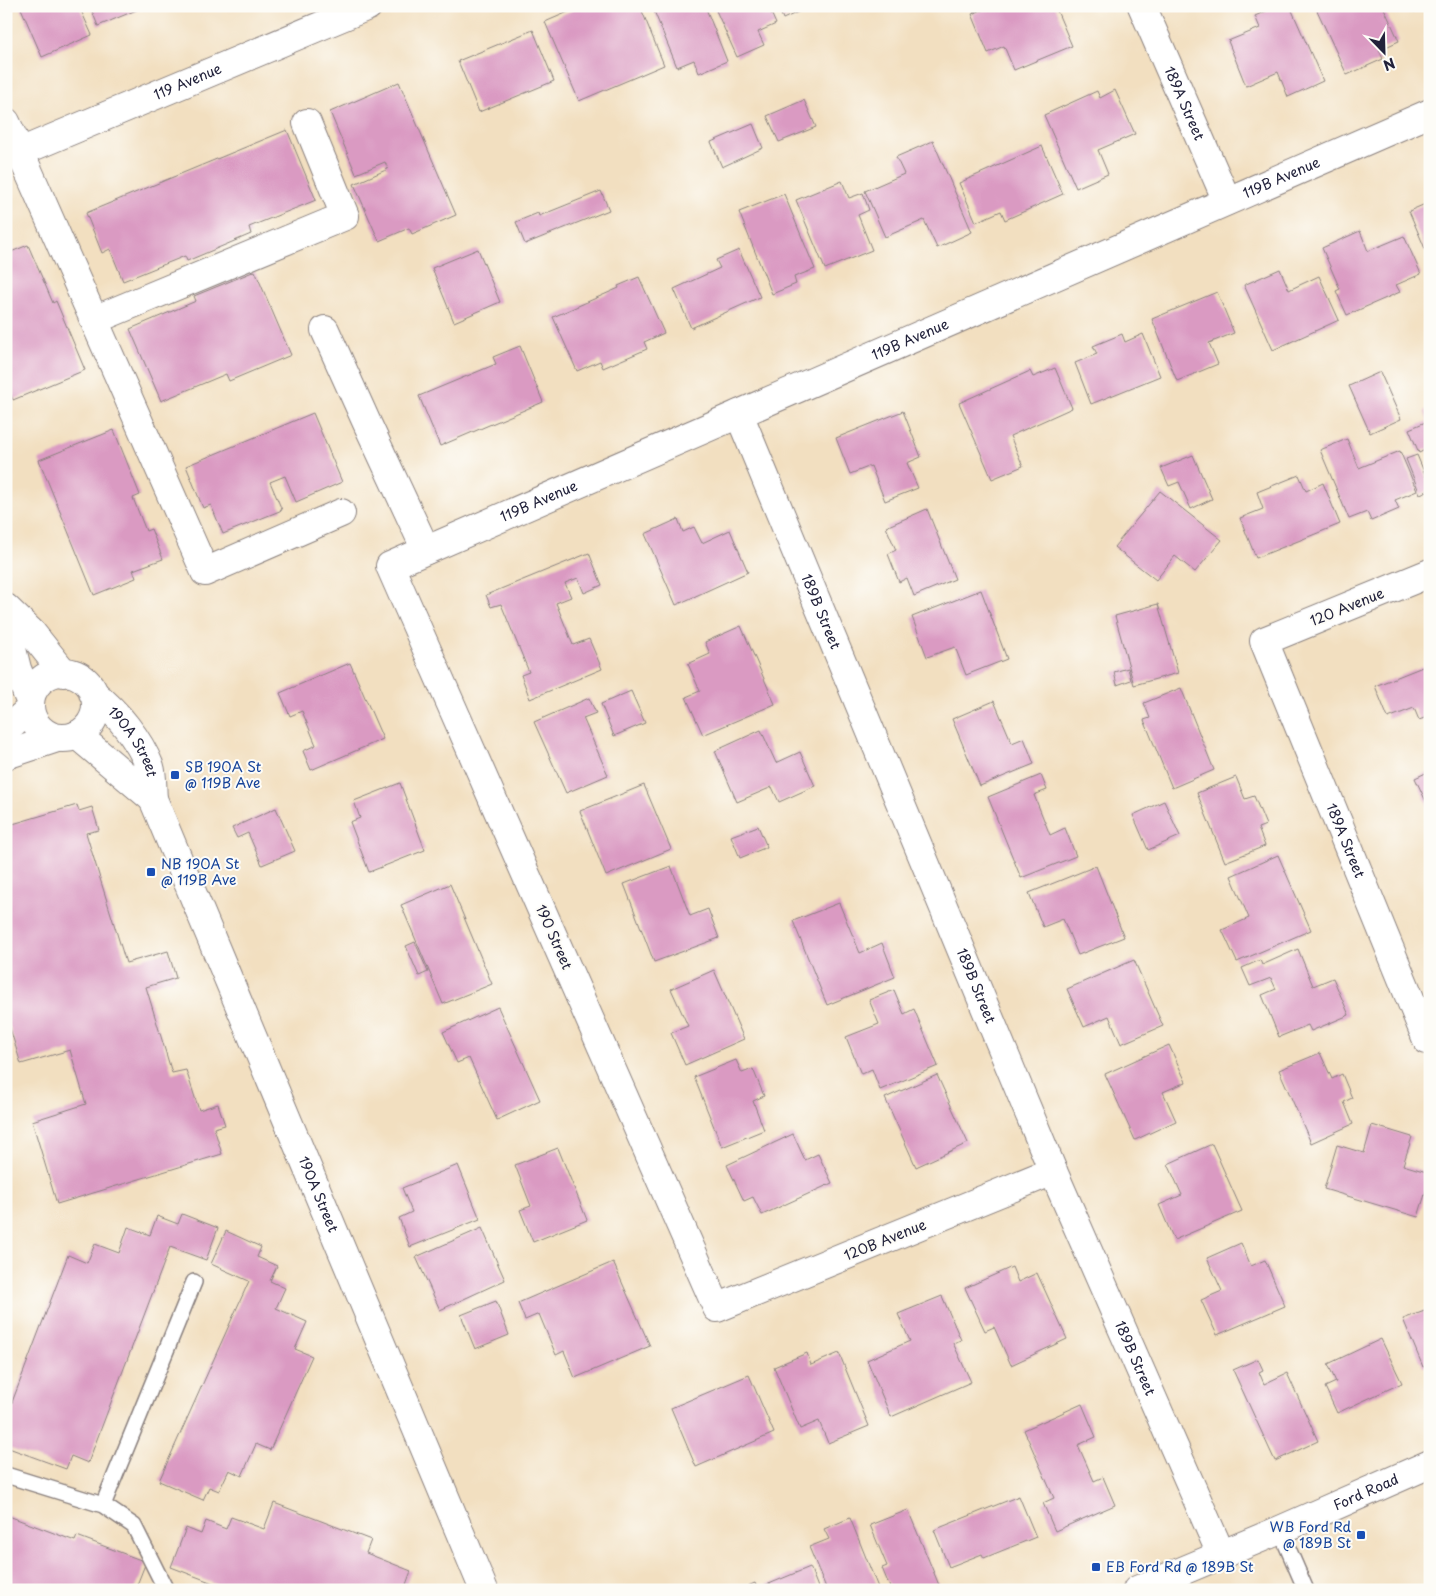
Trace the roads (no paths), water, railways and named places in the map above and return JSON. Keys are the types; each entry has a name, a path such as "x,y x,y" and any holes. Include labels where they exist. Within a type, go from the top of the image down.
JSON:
{"street":[{"name":"119 Avenue","path":"13,155 368,6"},
{"name":"189A Street","path":"1142,6 1227,201"},
{"name":"119B Avenue","path":"390,566 1430,113"},
{"path":"6,122 13,155 94,320 205,572 341,513"},
{"path":"94,320 345,216 307,123"},
{"path":"325,330 426,550"},
{"name":"189B Street","path":"739,414 1053,1171 1221,1554"},
{"name":"190 Street","path":"390,566 717,1308"},
{"name":"120 Avenue","path":"1264,641 1430,573"},
{"path":"6,608 32,633 64,673"},
{"path":"6,624 17,669 33,719 39,728 47,734 67,736"},
{"name":"189A Street","path":"1264,641 1429,1039"},
{"path":"6,730 30,705 33,691 45,678 54,674 73,674 82,678 93,693 95,712 92,721 86,729 6,755"},
{"name":"190A Street","path":"93,693 108,705 137,742 151,769 153,799 484,1590"},
{"name":"190A Street","path":"67,736 153,799"},
{"name":"120B Avenue","path":"717,1308 1053,1171"},
{"name":"Ford Road","path":"1137,1590 1430,1464"}],"lane":[{"path":"103,1505 194,1282"},
{"path":"6,1475 103,1505 134,1526 166,1590"},
{"path":"1280,1530 1306,1590"}],"place":[{"name":"SB 190A St @ 119B Ave","path":"175,775"},
{"name":"NB 190A St @ 119B Ave","path":"151,872"},
{"name":"WB Ford Rd @ 189B St","path":"1361,1535"},
{"name":"EB Ford Rd @ 189B St","path":"1096,1567"}]}
